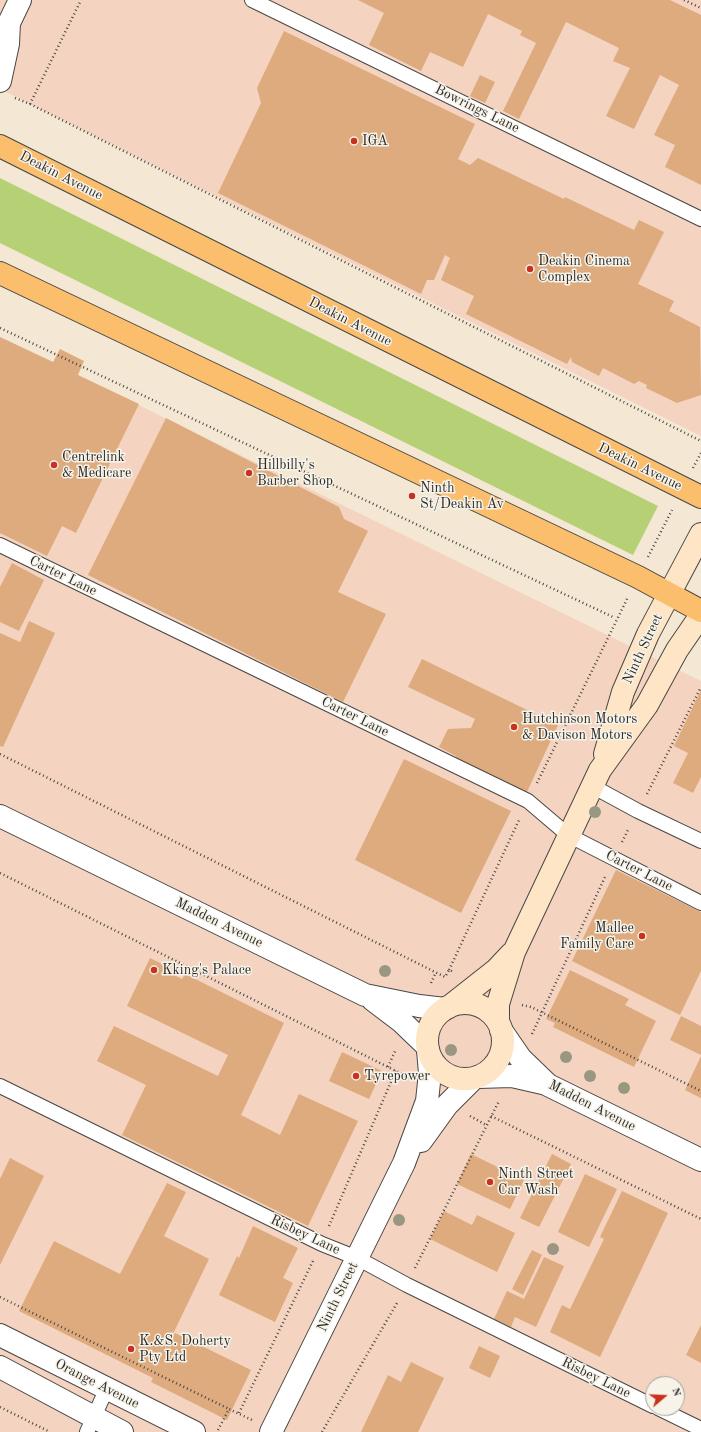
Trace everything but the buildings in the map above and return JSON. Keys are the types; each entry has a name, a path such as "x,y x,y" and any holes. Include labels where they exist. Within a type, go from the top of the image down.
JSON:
{"highway":[{"name":"Deakin Avenue","path":"0,146 692,493"},
{"path":"0,273 638,577 701,611"}],"street":[{"path":"6,89 8,44 5,28 20,0"},
{"name":"Ninth Street","path":"499,1026 498,1004 514,952 596,778 623,692 648,634 701,534"},
{"name":"Ninth Street","path":"596,778 647,705 677,650 701,615"},
{"name":"Madden Avenue","path":"0,816 365,995 419,1006 447,1008"},
{"name":"Ninth Street","path":"447,1008 496,970 514,952"},
{"path":"365,995 402,1022 427,1048 433,1062 442,1072 460,1079 476,1078 516,1068"},
{"path":"427,1048 429,1028 436,1017 447,1008 461,1003 473,1004 485,1009 499,1026 502,1046 497,1062 492,1068 476,1078"},
{"name":"Madden Avenue","path":"499,1026 516,1068 701,1160"},
{"name":"Ninth Street","path":"271,1432 404,1163 428,1095 430,1074 427,1048"},
{"name":"Ninth Street","path":"404,1163 447,1104 476,1078"},
{"name":"Orange Avenue","path":"0,1335 194,1432"},
{"path":"0,1367 90,1424 122,1432"}],"lane":[{"name":"Bowrings Lane","path":"252,0 701,219"},
{"name":"Carter Lane","path":"0,545 528,801 568,835 701,903"},
{"path":"596,778 638,811 701,841"},
{"name":"Risbey Lane","path":"0,1086 322,1244 357,1258 407,1285 645,1402"},
{"path":"90,1424 107,1388"},
{"path":"674,1416 701,1429"}],"path":[{"path":"30,104 81,0"},
{"path":"684,0 701,8"},
{"path":"6,89 30,104 701,441"},
{"path":"0,328 613,617"},
{"path":"616,620 638,577 692,493 701,453"},
{"path":"0,754 445,977 449,970 479,983"},
{"path":"0,873 402,1074 412,1086 428,1095"},
{"path":"501,994 542,1012 701,1091"},
{"path":"322,1432 407,1285 516,1068 542,1012"},
{"path":"491,1116 701,1218"},
{"path":"0,1297 239,1413"},
{"path":"0,1407 50,1432"},
{"path":"217,1432 229,1409"}],"shaded area":[{"path":"0,0 701,0 701,436 0,89"},
{"path":"0,337 701,681 701,1432 0,1432"}],"green space":[{"path":"0,178 658,506 633,555 0,243"}],"place":[{"name":"IGA","path":"354,141"},
{"name":"Deakin Cinema Complex","path":"530,269"},
{"name":"Centrelink & Medicare","path":"54,465"},
{"name":"Hillbilly's Barber Shop","path":"249,473"},
{"name":"Ninth St/Deakin Av","path":"412,496"},
{"name":"Hutchinson Motors & Davison Motors","path":"514,727"},
{"name":"Mallee Family Care","path":"642,936"},
{"name":"Kking's Palace","path":"154,970"},
{"name":"Tyrepower","path":"356,1076"},
{"name":"Ninth Street Car Wash","path":"490,1182"},
{"name":"K.&S. Doherty Pty Ltd","path":"131,1349"}]}
